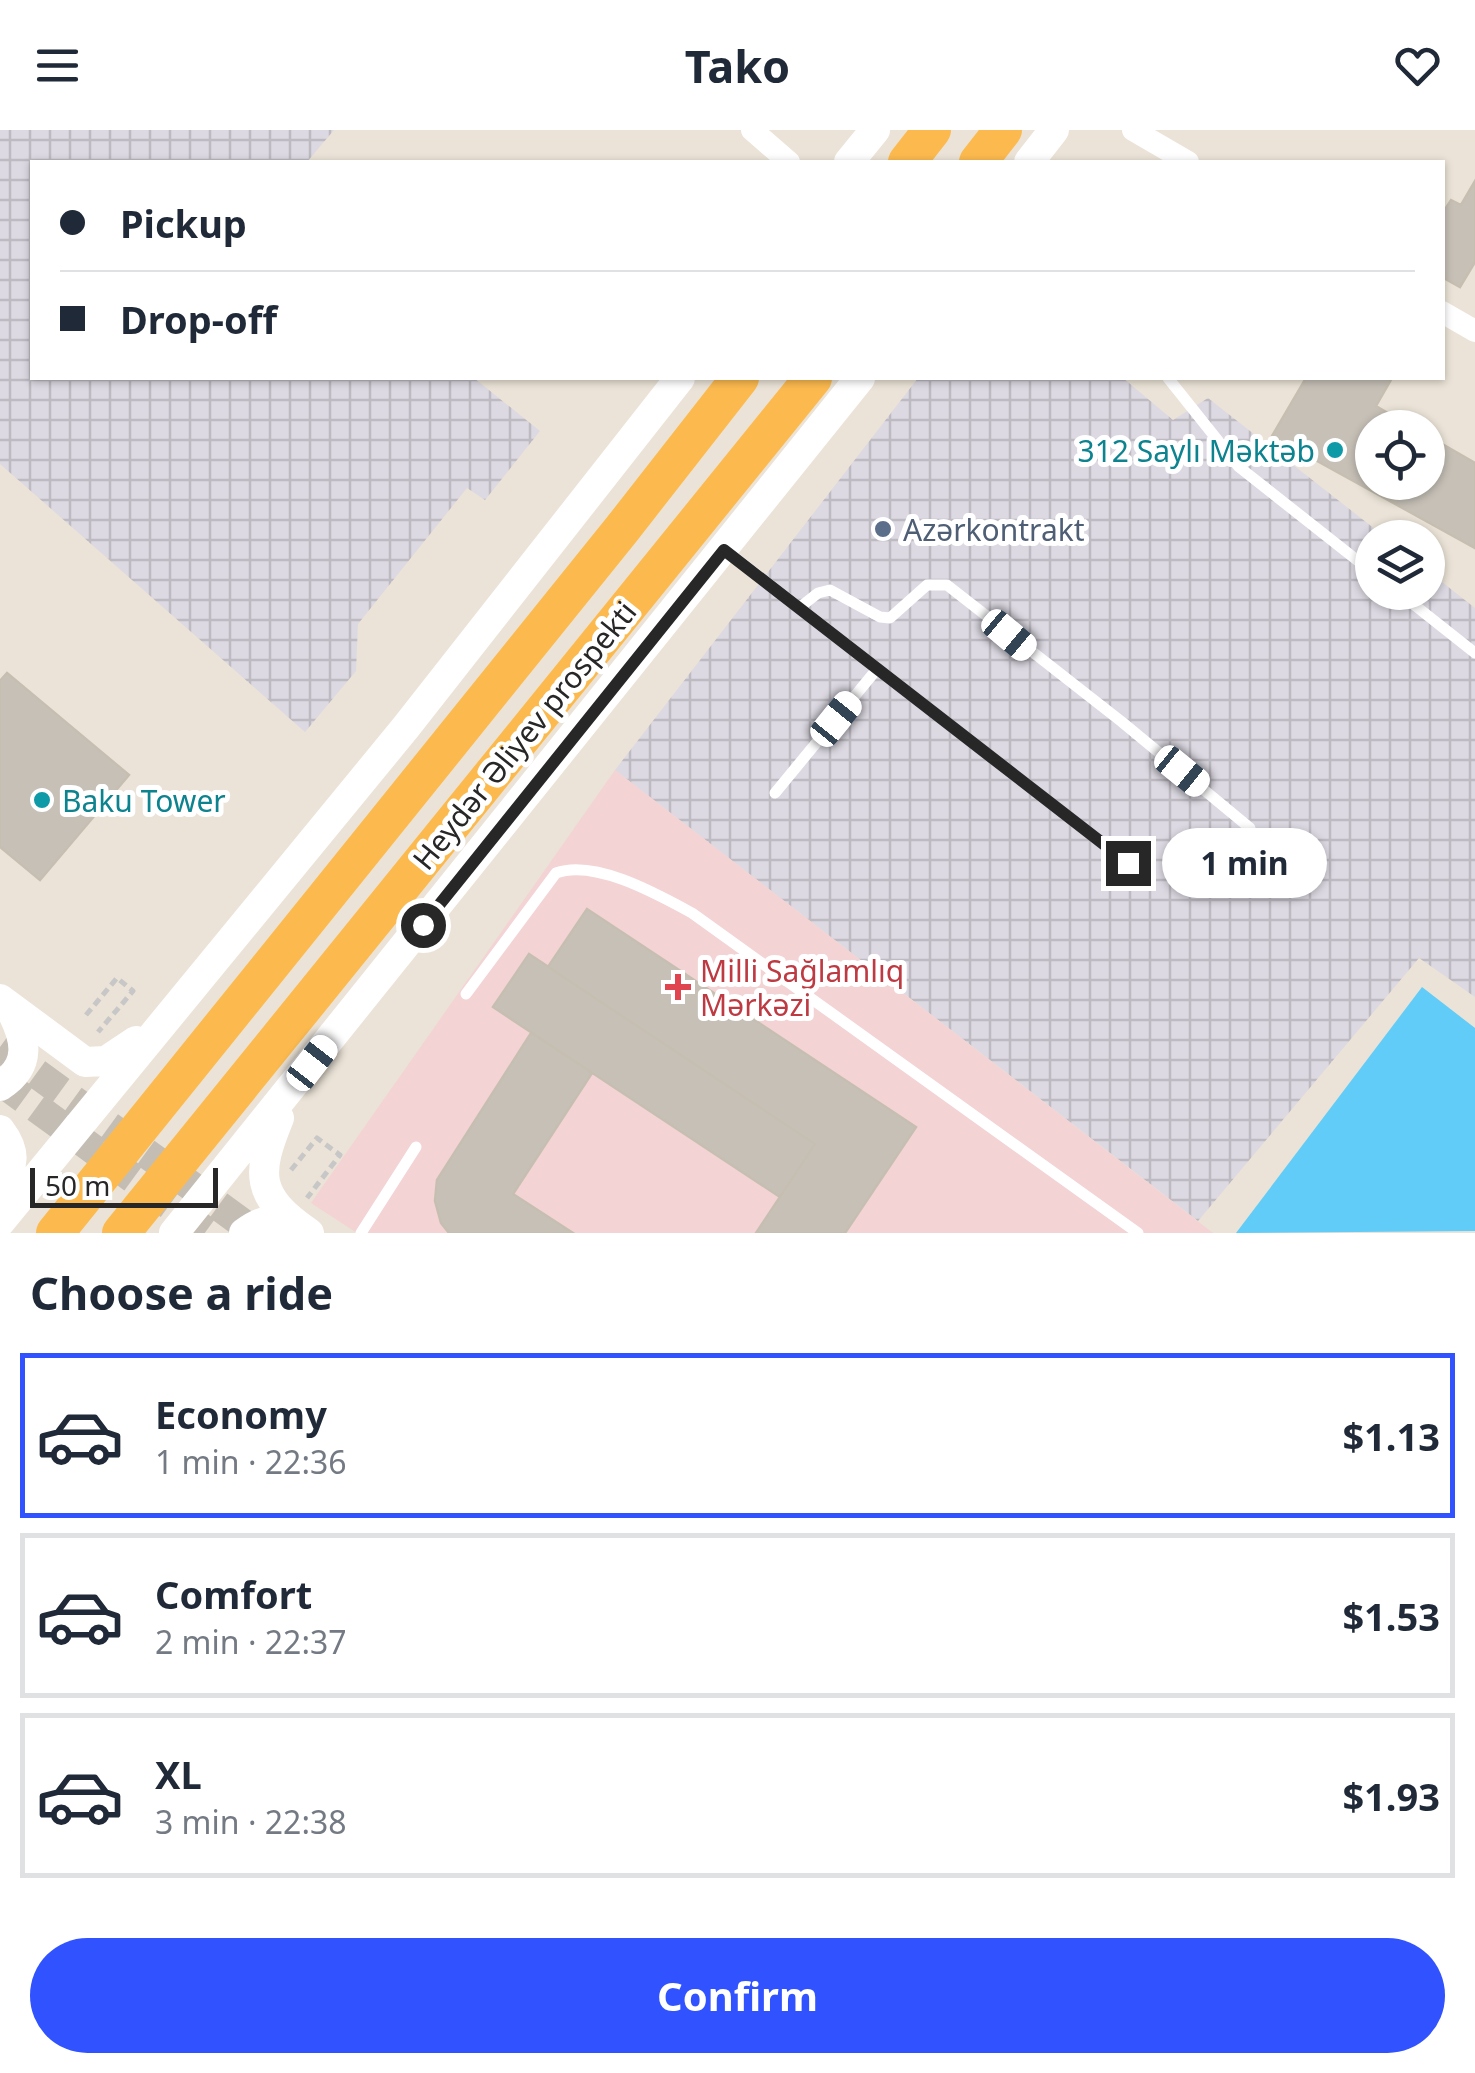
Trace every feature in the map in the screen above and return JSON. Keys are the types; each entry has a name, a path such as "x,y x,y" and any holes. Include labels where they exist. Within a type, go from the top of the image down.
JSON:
{"highway":[{"path":"909,160 932,130"},
{"path":"980,160 1002,130"},
{"name":"Heydər Əliyev prospekti","path":"54,1233 738,380"},
{"name":"Heydər Əliyev prospekti","path":"121,1233 812,380"}],"main road":[{"path":"852,160 875,130"},
{"path":"1030,160 1054,130"},
{"path":"0,1222 406,727 678,380"},
{"path":"174,1233 858,380"},
{"path":"5,1003 76,1058 94,1064 117,1056 170,1014"},
{"path":"0,1086 24,1061 26,1047 24,1033 5,1003"},
{"path":"290,1090 264,1155 262,1170 266,1186 300,1226"},
{"path":"0,1130 13,1150 14,1161 0,1186"},
{"path":"244,1233 258,1222 272,1219 300,1226"}],"street":[{"path":"752,130 787,160"},
{"path":"1133,130 1185,160"},
{"path":"1445,314 1475,331"}],"lane":[{"path":"1170,380 1239,467 1355,559"},
{"path":"724,550 1128,863"},
{"path":"799,608 818,593 830,590 880,618 890,618 928,585 947,585 1250,828"},
{"path":"1421,610 1475,653"},
{"path":"775,794 877,669"},
{"path":"466,994 556,873 570,868 640,884 692,912 1138,1233"},
{"path":"361,1233 416,1147"}],"path":[{"path":"86,1016 117,978 133,991 91,1040"},
{"path":"280,1184 316,1138 340,1155 300,1226"}],"shaded area":[{"path":"0,130 334,130 309,160 30,160 30,380 476,380 540,431 485,500 467,488 358,624 356,671 305,732 0,464"},
{"path":"916,380 1125,380 1173,420 1208,398 1363,520 1355,520 1355,610 1445,610 1445,584 1475,608 1475,997 1419,958 1198,1221 615,770"},
{"name":"Milli Sağlamlıq Mərkəzi","path":"615,770 1213,1233 357,1233 311,1203"}],"water":[{"path":"1422,987 1475,1028 1475,1231 1236,1233"}],"building":[{"path":"1475,181 1475,262 1460,287 1445,279 1445,209 1451,200 1461,205"},
{"name":"312 Saylı Məktəb","path":"1305,380 1391,380 1376,406 1383,410 1355,410 1355,482 1272,436"},
{"name":"312 Saylı Məktəb","path":"1445,446 1475,463 1475,548 1445,531 1445,520 1424,520 1388,500 1445,500"},
{"path":"7,673 129,775 40,880 0,847 0,681"},
{"path":"587,909 916,1127 845,1233 756,1233 815,1144 548,967"},
{"path":"529,954 815,1144 780,1197 493,1007"},
{"path":"531,1033 592,1073 513,1194 573,1233 449,1233 441,1223 435,1201 437,1180"}],"tunnel":[{"path":"0,1047 256,1233"},
{"path":"0,1081 208,1233"}],"place":[{"name":"312 Saylı Məktəb","path":"1335,450"},
{"name":"Azərkontrakt","path":"883,529"},
{"name":"Baku Tower","path":"42,800"},
{"name":"Milli Sağlamlıq Mərkəzi","path":"678,987"}],"route":[{"path":"423,925 724,550 1128,863"}]}
